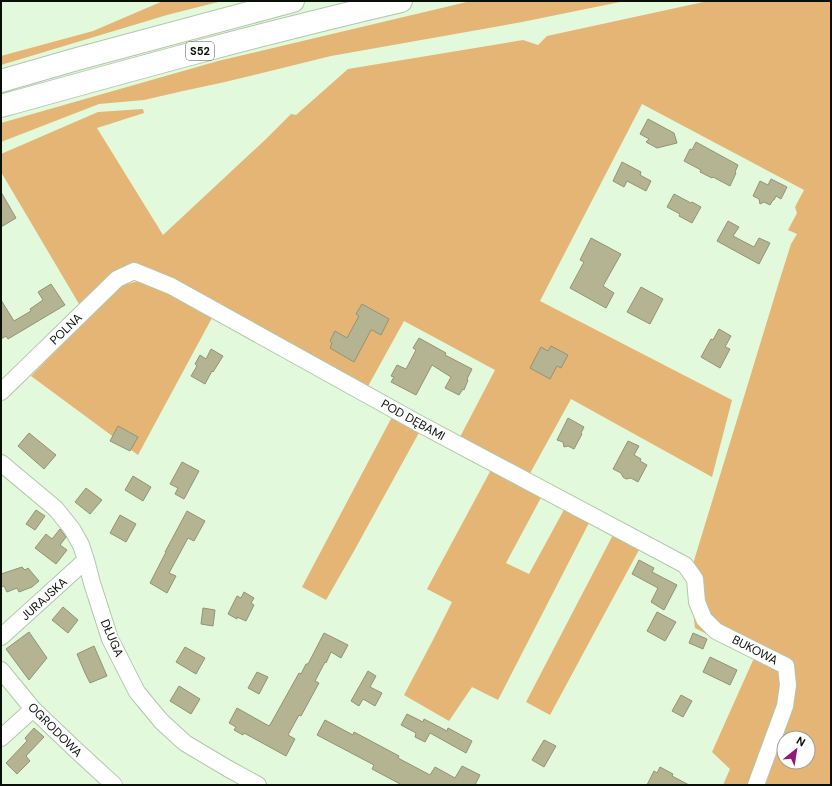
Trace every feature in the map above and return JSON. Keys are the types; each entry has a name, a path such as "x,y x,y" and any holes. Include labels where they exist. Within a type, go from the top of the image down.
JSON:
{"highway":[{"name":"S52","path":"1,81 293,1"},
{"name":"S52","path":"1,106 250,38 401,1"}],"street":[{"name":"POLNA","path":"1,392 117,279 134,271"},
{"name":"POD DĘBAMI","path":"134,271 171,286 416,422 686,565 690,571"},
{"name":"DŁUGA","path":"1,463 56,509 72,529 86,560 92,584 110,639 137,692 160,722 185,743 258,785"},
{"name":"JURAJSKA","path":"1,637 86,560"},
{"name":"BUKOWA","path":"690,571 695,579 697,602 704,619 716,631 786,666 788,685 785,706 756,785"},
{"name":"OGRODOWA","path":"1,670 33,709 114,785"},
{"path":"1,738 33,709"}],"shaded area":[{"path":"163,1 222,1 167,15 1,65 1,56 93,31"},
{"path":"471,1 625,1 522,22 331,56 144,100 99,104 1,142 1,123 218,61"},
{"path":"708,1 831,1 831,785 723,785 730,769 712,752 754,658 695,628 689,577 779,282 791,244 797,234 788,230 797,213 795,207 804,190 642,104 540,301 732,400 712,477 571,399 528,477 459,439 495,370 404,321 367,388 155,271 137,268 82,309 1,172 1,154 98,112 143,109 144,113 97,128 163,235 291,114 296,115 348,69 523,40 538,45 547,36"},
{"path":"138,281 168,293 213,316 138,455 31,376 120,286"},
{"path":"393,415 421,429 326,600 302,587"},
{"path":"492,468 543,494 506,563 529,574 566,506 591,519 498,700 472,687 449,721 404,695 452,602 427,589"},
{"path":"615,531 640,548 550,715 526,702"}],"building":[{"path":"648,119 674,133 677,143 657,148 646,142 649,139 640,134"},
{"path":"696,142 738,165 730,186 700,172 701,170 684,161 690,149 692,150"},
{"path":"622,162 641,172 640,175 651,181 646,191 627,181 624,187 613,181"},
{"path":"771,179 787,187 781,199 776,196 770,205 764,202 760,204 759,199 753,196 760,181 768,185"},
{"path":"1,192 16,218 1,227"},
{"path":"674,194 701,207 692,223 667,207"},
{"path":"728,221 739,227 733,236 754,247 759,238 770,243 759,264 717,241"},
{"path":"591,238 621,254 603,286 614,293 606,308 570,288 584,262 580,260"},
{"path":"51,284 65,305 8,339 6,336 1,339 1,300 14,321 31,311 30,309 43,300 38,292"},
{"path":"641,287 663,299 650,324 627,312"},
{"path":"362,304 389,319 381,335 371,330 354,362 330,348 332,343 330,341 335,331 347,338 359,316 356,314"},
{"path":"719,329 731,336 725,347 730,349 720,368 701,357 711,339 713,340"},
{"path":"419,338 446,353 445,355 472,369 464,390 463,389 459,395 445,388 451,377 432,365 416,395 391,382 394,377 391,376 397,365 406,369 416,350 413,348"},
{"path":"551,346 568,355 561,368 557,366 550,379 530,368 541,347 548,351"},
{"path":"211,349 223,356 205,384 191,376 197,366 195,364 200,355 206,359"},
{"path":"568,418 584,427 574,449 568,446 564,447 563,442 557,440"},
{"path":"118,426 138,437 130,451 110,441"},
{"path":"29,433 56,455 44,469 18,446"},
{"path":"628,441 639,446 634,455 647,465 638,482 631,478 626,479 621,473 613,469"},
{"path":"182,462 199,471 184,499 175,494 178,488 170,484"},
{"path":"133,476 151,487 143,501 125,490"},
{"path":"86,488 102,500 90,514 75,502"},
{"path":"36,510 45,516 35,530 26,524"},
{"path":"187,511 205,521 194,541 188,538 169,573 176,576 167,593 150,583"},
{"path":"120,515 136,524 126,542 110,533"},
{"path":"60,529 66,537 60,545 67,550 56,564 35,548 46,534 52,539"},
{"path":"639,560 654,568 652,572 677,585 664,610 651,602 658,588 632,574"},
{"path":"22,567 25,570 28,568 39,581 32,587 19,592 17,588 7,592 4,586 1,587 1,574"},
{"path":"244,592 254,598 251,603 254,605 246,621 237,617 237,619 228,614 237,596 241,598"},
{"path":"63,607 78,620 68,633 52,620"},
{"path":"203,608 215,610 213,626 201,624"},
{"path":"657,612 676,622 665,641 647,631"},
{"path":"29,632 47,658 29,680 6,649"},
{"path":"324,633 348,645 341,658 331,652 326,663 325,662 315,681 319,683 301,716 299,715 288,735 295,739 286,756 244,733 243,735 234,730 236,727 229,723 237,708 269,726 270,725 299,673 301,674 306,664 308,664"},
{"path":"693,633 707,639 703,649 689,643"},
{"path":"94,646 107,676 90,683 77,654"},
{"path":"185,647 205,658 196,674 176,662"},
{"path":"710,657 737,670 730,685 703,672"},
{"path":"368,671 376,676 370,687 382,693 375,706 363,699 359,706 351,701"},
{"path":"257,672 268,677 259,694 248,688"},
{"path":"179,686 200,699 191,714 170,701"},
{"path":"681,695 692,701 683,717 672,711"},
{"path":"407,714 423,722 424,719 447,731 448,728 472,741 466,753 430,733 425,742 415,737 416,733 401,725"},
{"path":"325,720 353,735 354,732 399,756 398,758 430,775 435,767 455,778 462,766 480,775 475,785 402,785 372,769 374,765 317,735"},
{"path":"34,728 44,737 26,756 30,761 17,774 6,763 27,741 25,738"},
{"path":"544,740 556,746 544,767 532,760"},
{"path":"660,767 673,774 672,776 689,785 647,785 654,771 657,773"}]}
